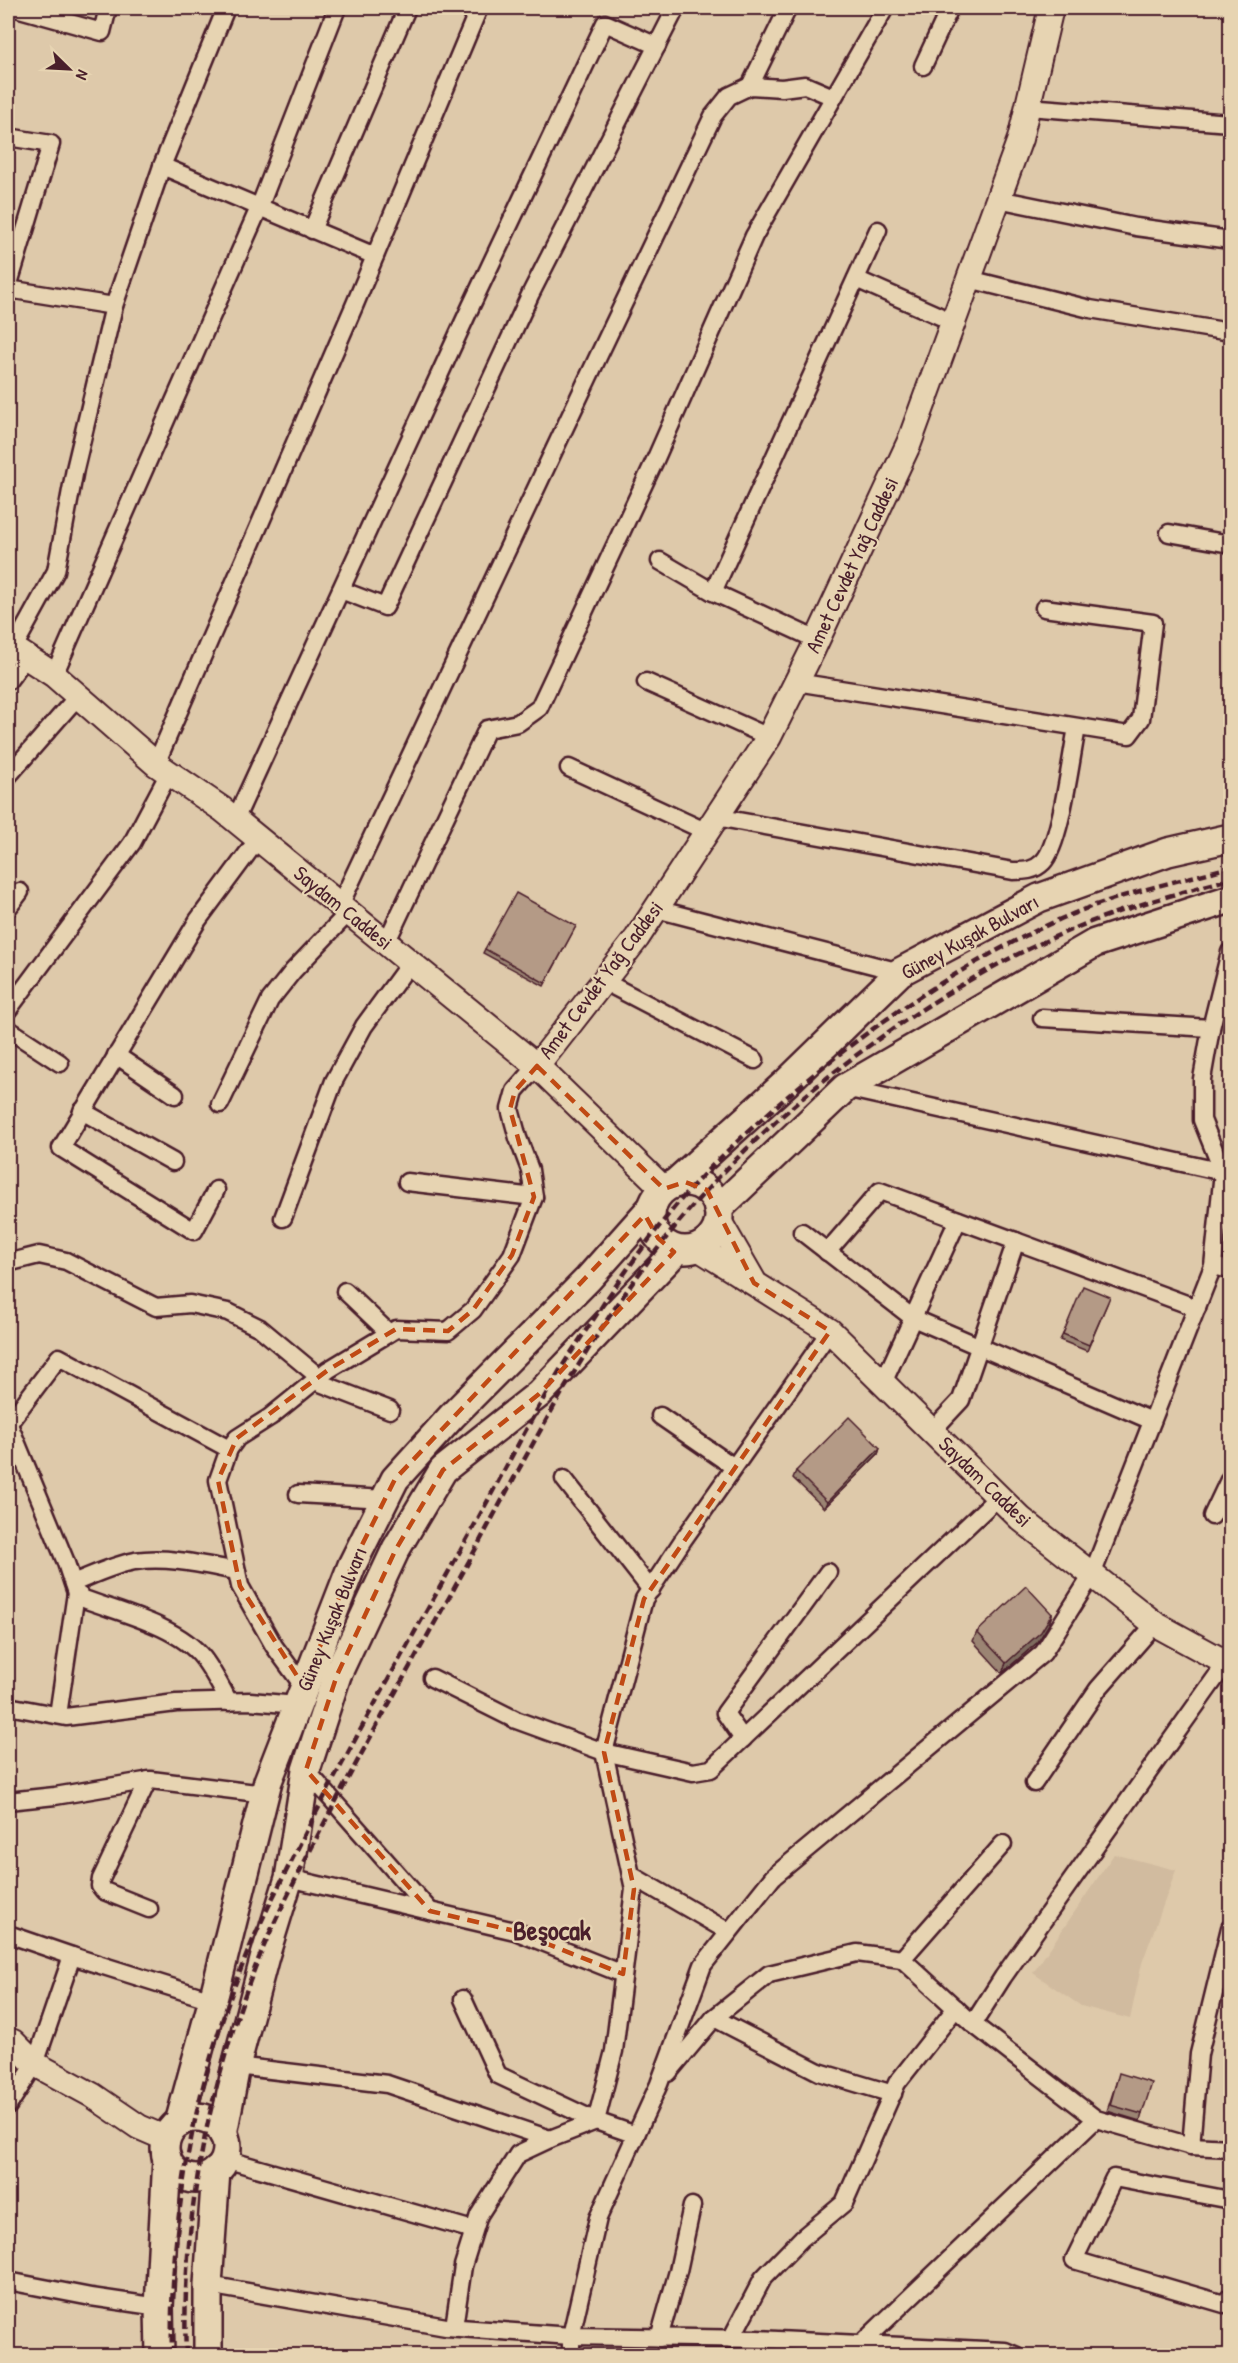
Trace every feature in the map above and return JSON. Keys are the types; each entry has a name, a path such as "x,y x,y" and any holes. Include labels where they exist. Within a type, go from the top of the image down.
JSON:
{"main road":[{"name":"Amet Cevdet Yağ Caddesi","path":"537,1066 637,938 769,737 817,640 909,442 1020,139 1051,8"},
{"name":"Saydam Caddesi","path":"15,650 54,675 162,769 236,820 537,1066 663,1194"},
{"name":"Güney Kuşak Bulvarı","path":"160,2355 159,2307 171,2140 212,2000 265,1794 352,1565 395,1479 452,1416 588,1279 663,1194 788,1082 900,972 1039,898 1168,852 1230,838"},
{"path":"754,1282 718,1215 714,1199 707,1190 696,1184 685,1182 663,1194 653,1229 658,1238 667,1245 688,1249 708,1241 715,1232 718,1215 845,1088 1095,943 1230,899"},
{"name":"Saydam Caddesi","path":"688,1249 754,1282 830,1331 1021,1519 1155,1624 1228,1664"},
{"name":"Güney Kuşak Bulvarı","path":"208,2355 208,2285 221,2155 236,2066 265,1956 289,1878 306,1770 337,1675 396,1549 443,1470 539,1394 688,1249"},
{"path":"8,2040 13,2042 35,2064 92,2095 139,2127 171,2140"},
{"path":"188,2118 208,2120 217,2126 221,2155 198,2179 188,2178 172,2168 171,2140 188,2118"}],"street":[{"path":"16,8 102,32 108,8"},
{"path":"8,681 15,650 56,571 75,469 114,306 162,166 226,8"},
{"path":"54,675 259,208 337,8"},
{"path":"312,230 407,8"},
{"path":"8,1010 132,843 479,8"},
{"path":"341,590 386,607 531,293 676,8"},
{"path":"750,86 788,8"},
{"path":"386,943 487,729 518,723 539,708 656,458 754,236 885,8"},
{"path":"923,66 950,8"},
{"path":"236,820 471,306 605,23 657,46"},
{"path":"220,1104 270,1000 344,909 592,370 713,116 729,96 750,86 782,88 805,85 834,97"},
{"path":"1028,107 1178,121 1230,123"},
{"path":"8,137 51,144 8,288 114,306"},
{"path":"162,166 375,256"},
{"path":"998,199 1136,227 1230,240"},
{"path":"713,592 878,230"},
{"path":"856,279 953,322"},
{"path":"969,279 1090,309 1230,332"},
{"path":"1169,533 1230,544"},
{"path":"660,561 713,592 817,640"},
{"path":"796,682 1129,735 1141,719 1153,623 1044,608"},
{"path":"646,682 769,737"},
{"path":"8,776 78,696"},
{"path":"569,768 711,824 1013,872 1030,871 1044,862 1058,831 1077,728"},
{"path":"216,1190 194,1231 61,1148 198,920 258,839"},
{"path":"8,908 20,892"},
{"path":"656,909 900,972"},
{"path":"571,2355 571,2336 598,2218 659,2084 703,1965 773,1876 1043,1653 1092,1575 1213,1266 1222,1172 1202,1120 1202,1079 1219,1018 1230,952"},
{"path":"283,1218 334,1081 364,1026 410,963"},
{"path":"603,981 755,1060"},
{"path":"1042,1018 1219,1018"},
{"path":"8,1029 60,1062"},
{"path":"116,1055 175,1095"},
{"path":"8,1706 66,1717 176,1703 250,1701 301,1696 240,1586 218,1480 229,1449 237,1438 270,1418 317,1379 396,1329 448,1331 473,1310 512,1255 534,1197 530,1170 510,1108 515,1091 537,1066"},
{"path":"845,1088 1222,1172"},
{"path":"82,1111 173,1162"},
{"path":"407,1182 534,1197"},
{"path":"827,1252 880,1191 1197,1308"},
{"path":"882,1383 958,1220"},
{"path":"802,1232 913,1318 1152,1421"},
{"path":"932,1431 961,1400 1016,1241"},
{"path":"15,1261 39,1255 66,1261 156,1307 190,1304 228,1312 260,1328 317,1379 390,1410"},
{"path":"1213,1266 1230,1270"},
{"path":"345,1291 389,1333"},
{"path":"596,2121 614,2051 634,1888 604,1752 644,1599 830,1331"},
{"path":"229,1449 59,1357 8,1423 74,1588 84,1599 157,1626 185,1641 203,1657 229,1702"},
{"path":"660,1416 734,1467"},
{"path":"1212,1516 1230,1478"},
{"path":"564,1479 651,1590"},
{"path":"298,1494 385,1499"},
{"path":"432,1678 516,1720 604,1752 693,1772 711,1769 998,1497"},
{"path":"74,1588 107,1568 136,1561 175,1560 237,1570"},
{"path":"743,1739 725,1713 828,1572"},
{"path":"57,1715 74,1588"},
{"path":"1034,1783 1098,1689 1155,1624"},
{"path":"973,2024 1004,1977 1228,1664"},
{"path":"306,1770 430,1911"},
{"path":"8,1801 55,1796 148,1780 265,1794"},
{"path":"148,1780 101,1879 100,1886 104,1891 149,1909"},
{"path":"902,1959 1003,1844"},
{"path":"632,1875 729,1932"},
{"path":"289,1878 515,1931 623,1974"},
{"path":"1191,2146 1199,2054 1230,1928"},
{"path":"8,1934 212,2000"},
{"path":"659,2084 714,2018 769,1974 856,1953 902,1959 973,2024 1096,2119 1191,2146 1230,2148"},
{"path":"8,2106 35,2064 72,1956"},
{"path":"463,1999 498,2075 596,2121 636,2135"},
{"path":"731,2339 763,2278 802,2238 844,2203 897,2083 956,2008"},
{"path":"714,2018 819,2072 892,2094"},
{"path":"236,2066 387,2084 550,2139"},
{"path":"861,2344 1096,2119"},
{"path":"454,2327 463,2266 473,2230 479,2215 518,2154 596,2121"},
{"path":"221,2155 473,2230"},
{"path":"1230,2199 1114,2178 1074,2260 1224,2304 1230,2297"},
{"path":"659,2338 678,2271 692,2206"},
{"path":"8,2281 92,2298 159,2307"},
{"path":"208,2285 454,2327 571,2336 731,2339 781,2348 861,2344 916,2351 1005,2351 1017,2355"}],"highlighted area":[{"path":"537,1066 664,1189 685,1182 707,1190 754,1283 830,1331 644,1599 604,1752 634,1889 623,1974 515,1931 430,1911 306,1770 337,1675 396,1549 443,1470 539,1394 674,1252 658,1238 645,1215 395,1479 352,1565 304,1687 240,1586 218,1480 237,1438 328,1370 396,1329 448,1331 473,1310 512,1255 534,1197 510,1109 515,1091"}],"shaded area":[{"path":"1114,1854 1176,1870 1142,1963 1130,2019 1081,2006 1033,1973"}],"building":[{"path":"516,893 576,926 545,983 485,949"},
{"path":"1083,1286 1110,1297 1089,1345 1063,1334"},
{"path":"849,1417 880,1448 827,1502 796,1471"},
{"path":"1026,1586 1052,1614 1041,1632 1006,1663 977,1632"},
{"path":"1119,2073 1152,2083 1142,2114 1110,2105"}],"railway":[{"path":"172,2356 175,2259 179,2210 187,2162 208,2067 246,1956 270,1903 365,1721 539,1407 568,1357 631,1264 685,1195 753,1127 833,1059 917,998 1007,945 1075,913 1141,891 1230,867"},
{"path":"186,2356 188,2259 200,2164 221,2070 258,1960 273,1925 365,1746 567,1383 619,1302 666,1237 731,1164 778,1119 828,1077 884,1035 972,979 1034,946 1127,909 1230,879"}],"district":[{"name":"Beşocak","path":"552,1931"}]}
